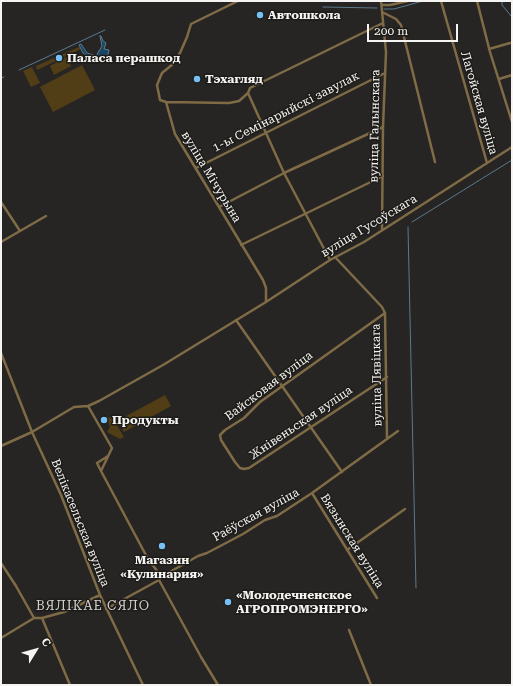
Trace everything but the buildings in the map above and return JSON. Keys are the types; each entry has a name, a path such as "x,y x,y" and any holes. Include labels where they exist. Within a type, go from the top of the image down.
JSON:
{"street":[{"name":"вуліца Мічурына","path":"238,1 191,24 180,52 172,64 162,73 157,86 160,100 166,102 175,134 263,280 266,288 266,302"},
{"name":"вуліца Галынскага","path":"381,1 386,52 383,127 382,230"},
{"path":"382,5 390,5 408,1"},
{"name":"Лагойская вуліца","path":"441,1 487,163"},
{"path":"477,1 489,49 512,122"},
{"path":"382,12 396,19 401,25 435,162"},
{"path":"166,102 229,103 239,101 248,93 250,88 383,23"},
{"path":"489,49 510,43"},
{"name":"1-ы Семінарыйскі завулак","path":"196,168 385,72"},
{"path":"498,79 512,75"},
{"path":"248,93 284,173 330,260"},
{"path":"219,207 284,173 383,127"},
{"name":"вуліца Гусоўскага","path":"236,320 330,260 364,242 512,147"},
{"path":"241,245 383,176"},
{"path":"1,202 20,231"},
{"path":"1,242 46,216"},
{"name":"вуліца Лявіцкага","path":"335,257 382,307 385,313 387,439"},
{"name":"Вайсковая вуліца","path":"244,469 240,468 235,462 221,440 220,435 244,418 260,402 282,385 385,313"},
{"path":"1,446 32,432 74,407 88,406 100,401 236,320 342,472"},
{"name":"Велікасельская вуліца","path":"1,353 32,432 61,495 100,595 143,685"},
{"name":"Жнівеньская вуліца","path":"244,469 254,466 387,377"},
{"path":"88,406 112,448 101,471"},
{"name":"Раёўская вуліца","path":"159,580 161,577 198,556 207,553 243,534 265,520 277,516 312,494 398,431"},
{"path":"109,455 97,463 148,559 161,577"},
{"name":"Вязынская вуліца","path":"312,494 377,598"},
{"path":"347,550 405,509"},
{"path":"1,563 34,618"},
{"path":"106,609 159,580 218,685"},
{"path":"1,638 34,618 42,618 64,612 100,595"},
{"path":"42,618 70,685"},
{"path":"349,630 371,685"}],"shaded area":[{"name":"Паласа перашкод","path":"79,47 81,49 37,70 36,66"},
{"path":"66,57 71,66 54,75 50,66"},
{"path":"82,65 95,90 53,112 40,87"},
{"path":"32,67 40,83 31,87 23,71"},
{"path":"165,395 171,406 124,432 117,421"},
{"path":"106,416 113,419 124,437 120,439 107,432 110,427"}],"water":[{"path":"100,36 106,43 104,49 109,50 108,54 100,59 94,60 83,53 79,45 81,44 87,53 96,56 102,46"}],"waterway":[{"path":"384,9 394,9 423,1"},
{"path":"502,1 502,5 512,17"},
{"path":"323,7 377,8"},
{"path":"19,70 105,30"},
{"path":"412,222 512,160"},
{"path":"408,227 416,588"}],"place":[{"name":"Автошкола","path":"260,15"},
{"name":"Паласа перашкод","path":"59,58"},
{"name":"Тэхагляд","path":"197,79"},
{"name":"Продукты","path":"104,420"},
{"name":"Магазин «Кулинария»","path":"162,546"},
{"name":"«Молодечненское АГРОПРОМЭНЕРГО»","path":"228,602"}],"district":[{"name":"ВЯЛІКАЕ СЯЛО","path":"93,606"}]}
